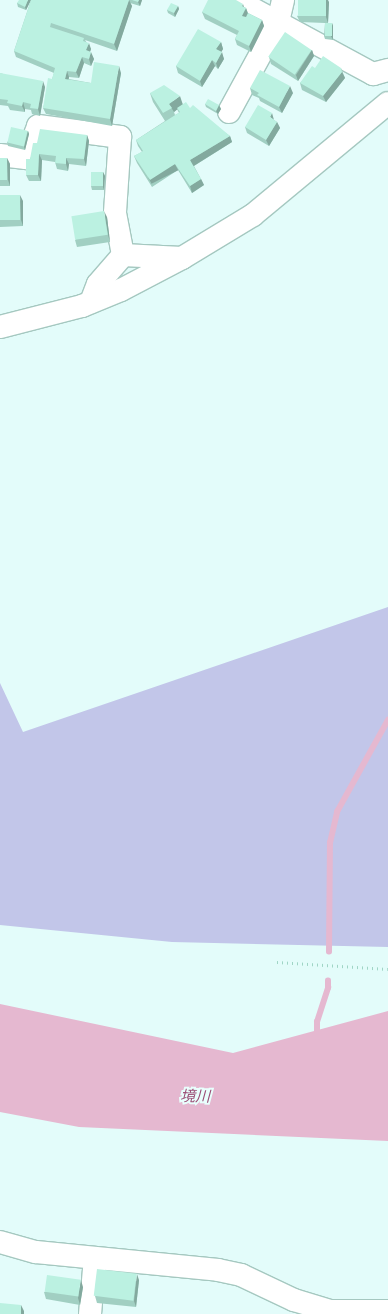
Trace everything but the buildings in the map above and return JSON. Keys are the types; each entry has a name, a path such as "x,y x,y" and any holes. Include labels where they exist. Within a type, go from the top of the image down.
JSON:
{"street":[{"path":"236,0 373,74 388,70"},
{"path":"229,112 278,22 282,0"},
{"path":"0,327 91,302 121,290 182,258 253,214 388,103"},
{"path":"0,155 26,158 38,126 120,137 114,213 123,255"},
{"path":"123,255 182,258"},
{"path":"91,302 98,284 123,255"},
{"path":"0,1242 36,1252 218,1270 241,1275 294,1300 328,1311 388,1311"},
{"path":"90,1314 95,1258"}],"path":[{"path":"277,962 388,969"}],"shaded area":[{"path":"388,607 388,947 172,942 0,925 0,683 23,732"}],"water":[{"name":"境川","path":"0,1004 233,1053 388,1011 388,1141 79,1127 0,1112"}],"waterway":[{"path":"329,952 330,843 337,812 388,720"},
{"path":"317,1037 317,1022 328,988 328,981"}]}
